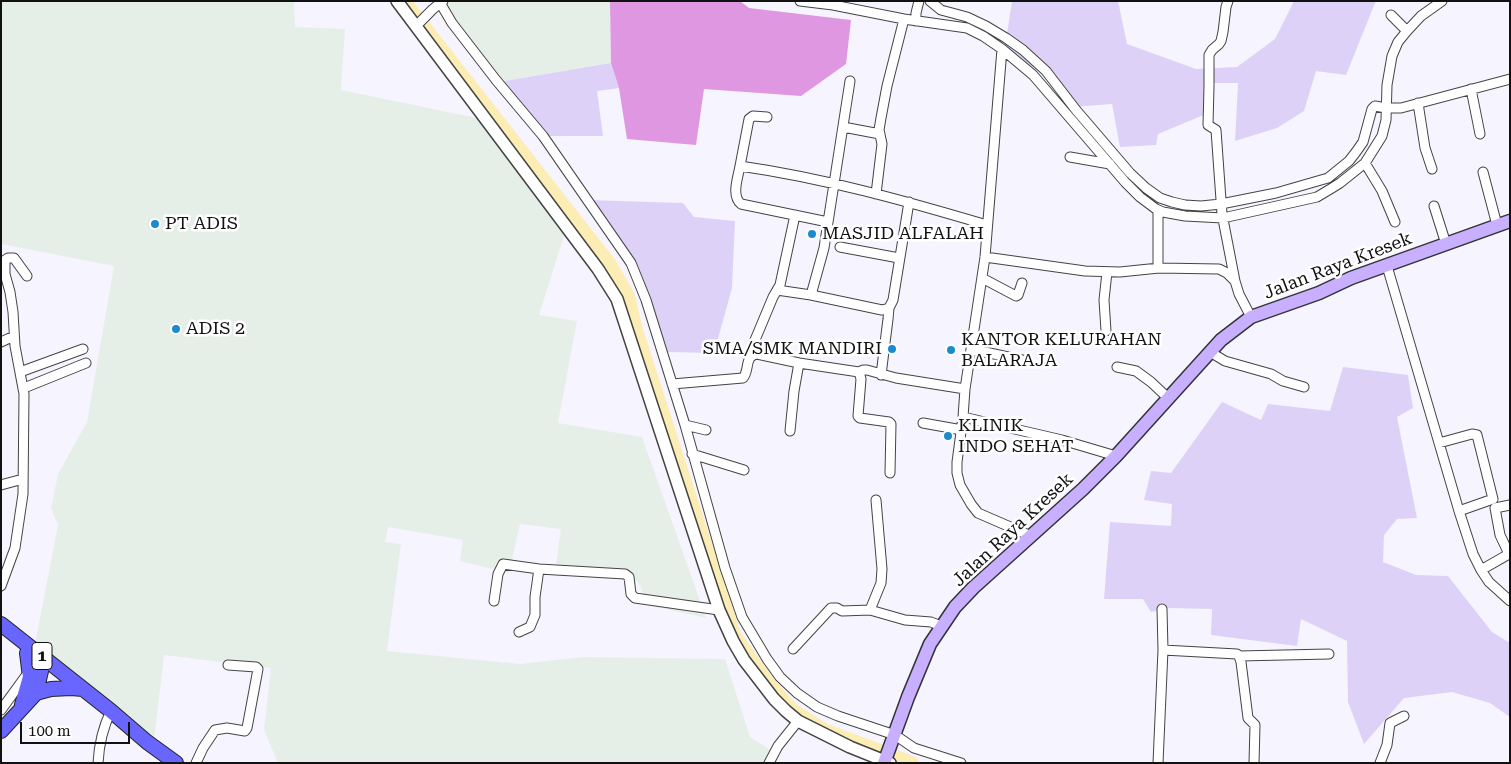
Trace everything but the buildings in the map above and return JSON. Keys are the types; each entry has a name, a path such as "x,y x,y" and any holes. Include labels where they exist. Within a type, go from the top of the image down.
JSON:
{"highway":[{"name":"1","path":"1,624 38,665"},
{"name":"1","path":"1,636 27,653 38,665 78,691 176,763"},
{"path":"28,701 28,684 38,665"},
{"path":"1,731 28,701 38,665"},
{"path":"28,701 54,694 78,691"},
{"name":"1","path":"109,715 162,763"}],"main road":[{"name":"Jalan Raya Kresek","path":"886,761 930,644 955,607 1116,456 1221,340 1251,317 1510,221"}],"street":[{"path":"397,1 598,269 617,299 719,610 744,660 774,699 798,721 850,747 886,761"},
{"path":"800,1 833,5 904,19 916,17 967,28 1002,49 1033,76 1110,164 1143,193 1158,204 1185,210 1222,210 1298,195 1346,179 1365,163 1382,136 1386,120 1382,107 1386,85 1392,56 1403,27 1442,1"},
{"path":"916,17 919,1"},
{"path":"930,1 941,10 966,17 992,30 1036,61 1046,71 1127,177"},
{"path":"1228,1 1221,40 1217,47 1210,52 1208,60 1210,86 1208,125 1216,130 1222,210 1235,282 1251,317"},
{"path":"417,26 439,4 496,80 543,136 631,262 646,300 685,425 725,568 742,617 780,677 796,693 817,707 894,737 914,748 961,763"},
{"path":"1391,16 1403,27"},
{"path":"876,194 882,144 880,134 881,118 904,19"},
{"path":"1002,49 985,257 965,389 957,473 960,485 978,513 1031,536"},
{"path":"1185,210 1201,206 1222,210 1298,195 1316,189 1330,183 1356,152 1363,142 1372,109 1382,107 1401,108 1510,78"},
{"path":"810,295 824,248 850,81"},
{"path":"1471,89 1480,134"},
{"path":"1418,103 1423,137 1432,169"},
{"path":"767,117 754,116 749,118 735,194 738,202 828,222"},
{"path":"843,127 880,134"},
{"path":"1070,157 1110,164"},
{"path":"1365,163 1382,191 1395,222"},
{"path":"740,166 792,174 876,194 987,225"},
{"path":"1482,172 1497,225"},
{"path":"881,375 889,308 893,300 909,202"},
{"path":"1158,204 1158,268"},
{"path":"1434,206 1446,244"},
{"path":"672,384 743,378 746,374 754,340 783,276 795,215"},
{"path":"840,247 899,258"},
{"path":"985,257 1085,271 1120,272 1158,268 1219,269 1227,273 1235,282"},
{"path":"1,586 17,536 23,494 24,388 14,336 10,292 5,274 6,260 14,258 27,276"},
{"path":"1387,266 1473,554 1490,582 1510,601"},
{"path":"1106,331 1104,300 1107,272"},
{"path":"982,278 1016,296 1022,283"},
{"path":"778,290 882,310 889,308"},
{"path":"1,342 14,336"},
{"path":"20,372 83,349"},
{"path":"971,349 1022,360"},
{"path":"1210,352 1225,361 1271,374 1283,381 1304,387"},
{"path":"752,355 757,354 799,363 859,372 867,370 881,375 965,389"},
{"path":"24,388 86,363"},
{"path":"790,431 799,363"},
{"path":"1117,367 1136,371 1168,398"},
{"path":"859,372 862,379 858,416 891,424 890,473"},
{"path":"963,417 1062,440 1116,456"},
{"path":"923,423 962,430"},
{"path":"685,425 706,430"},
{"path":"1439,443 1472,434 1478,435 1500,534 1509,555 1481,570"},
{"path":"692,454 744,470"},
{"path":"1,485 23,478"},
{"path":"870,610 881,583 882,569 876,500"},
{"path":"1459,511 1494,503 1510,504"},
{"path":"494,602 496,580 503,564 539,569 625,574 629,577 631,594 635,598 719,610"},
{"path":"519,632 530,627 535,615 535,597 539,569"},
{"path":"792,649 834,608 842,611 870,610 905,620 931,622 942,626"},
{"path":"1158,763 1162,609"},
{"path":"1162,650 1236,654 1239,656 1329,654"},
{"path":"1239,656 1248,718 1256,725 1254,763"},
{"path":"1,710 38,665"},
{"path":"196,763 215,730 227,728 246,731 248,728 258,669 256,667 228,665"},
{"path":"98,763 100,745 109,715"},
{"path":"1380,763 1388,740 1390,724 1404,716"},
{"path":"769,763 778,746 798,721"}],"shaded area":[{"path":"1,1 294,1 295,27 345,29 341,90 477,118 566,229 539,315 577,321 558,423 642,437 706,618 648,605 638,581 555,573 561,529 520,524 509,573 460,561 463,540 388,527 385,542 401,544 387,651 520,664 582,657 725,659 750,737 774,752 767,763 278,763 264,730 271,668 164,655 154,741 34,649 58,525 51,508 58,474 87,422 114,266 1,244"},
{"path":"442,1 610,1 611,63 499,82 436,7"},
{"path":"610,1 740,1 749,8 851,20 846,64 801,96 704,89 696,145 627,139 619,88 611,63"},
{"path":"1012,1 1118,1 1127,44 1196,69 1237,67 1275,39 1294,1 1378,1 1375,3 1346,75 1316,71 1304,111 1277,128 1235,141 1238,83 1211,83 1206,114 1158,134 1156,145 1120,147 1112,104 1073,107 1040,70 1004,54"},
{"path":"611,63 619,88 597,91 603,136 546,136 499,82"},
{"path":"588,200 683,203 694,217 735,221 732,288 714,353 666,352 634,279"},
{"path":"1343,367 1408,375 1413,408 1397,417 1417,518 1397,519 1384,535 1383,562 1416,575 1448,576 1492,632 1510,643 1510,717 1490,703 1452,692 1404,698 1364,744 1348,702 1347,641 1301,619 1297,646 1211,635 1212,609 1169,608 1151,612 1143,599 1104,599 1110,522 1171,526 1172,504 1144,500 1151,471 1171,473 1222,402 1261,420 1268,404 1330,411"}],"waterway":[{"path":"404,1 609,263 628,296 635,327 734,635 765,679 792,710 824,730 912,763"}],"place":[{"name":"PT ADIS","path":"155,224"},
{"name":"MASJID ALFALAH","path":"812,234"},
{"name":"ADIS 2","path":"176,329"},
{"name":"SMA/SMK MANDIRI","path":"892,349"},
{"name":"KANTOR KELURAHAN BALARAJA","path":"951,350"},
{"name":"KLINIK INDO SEHAT","path":"948,436"}]}
